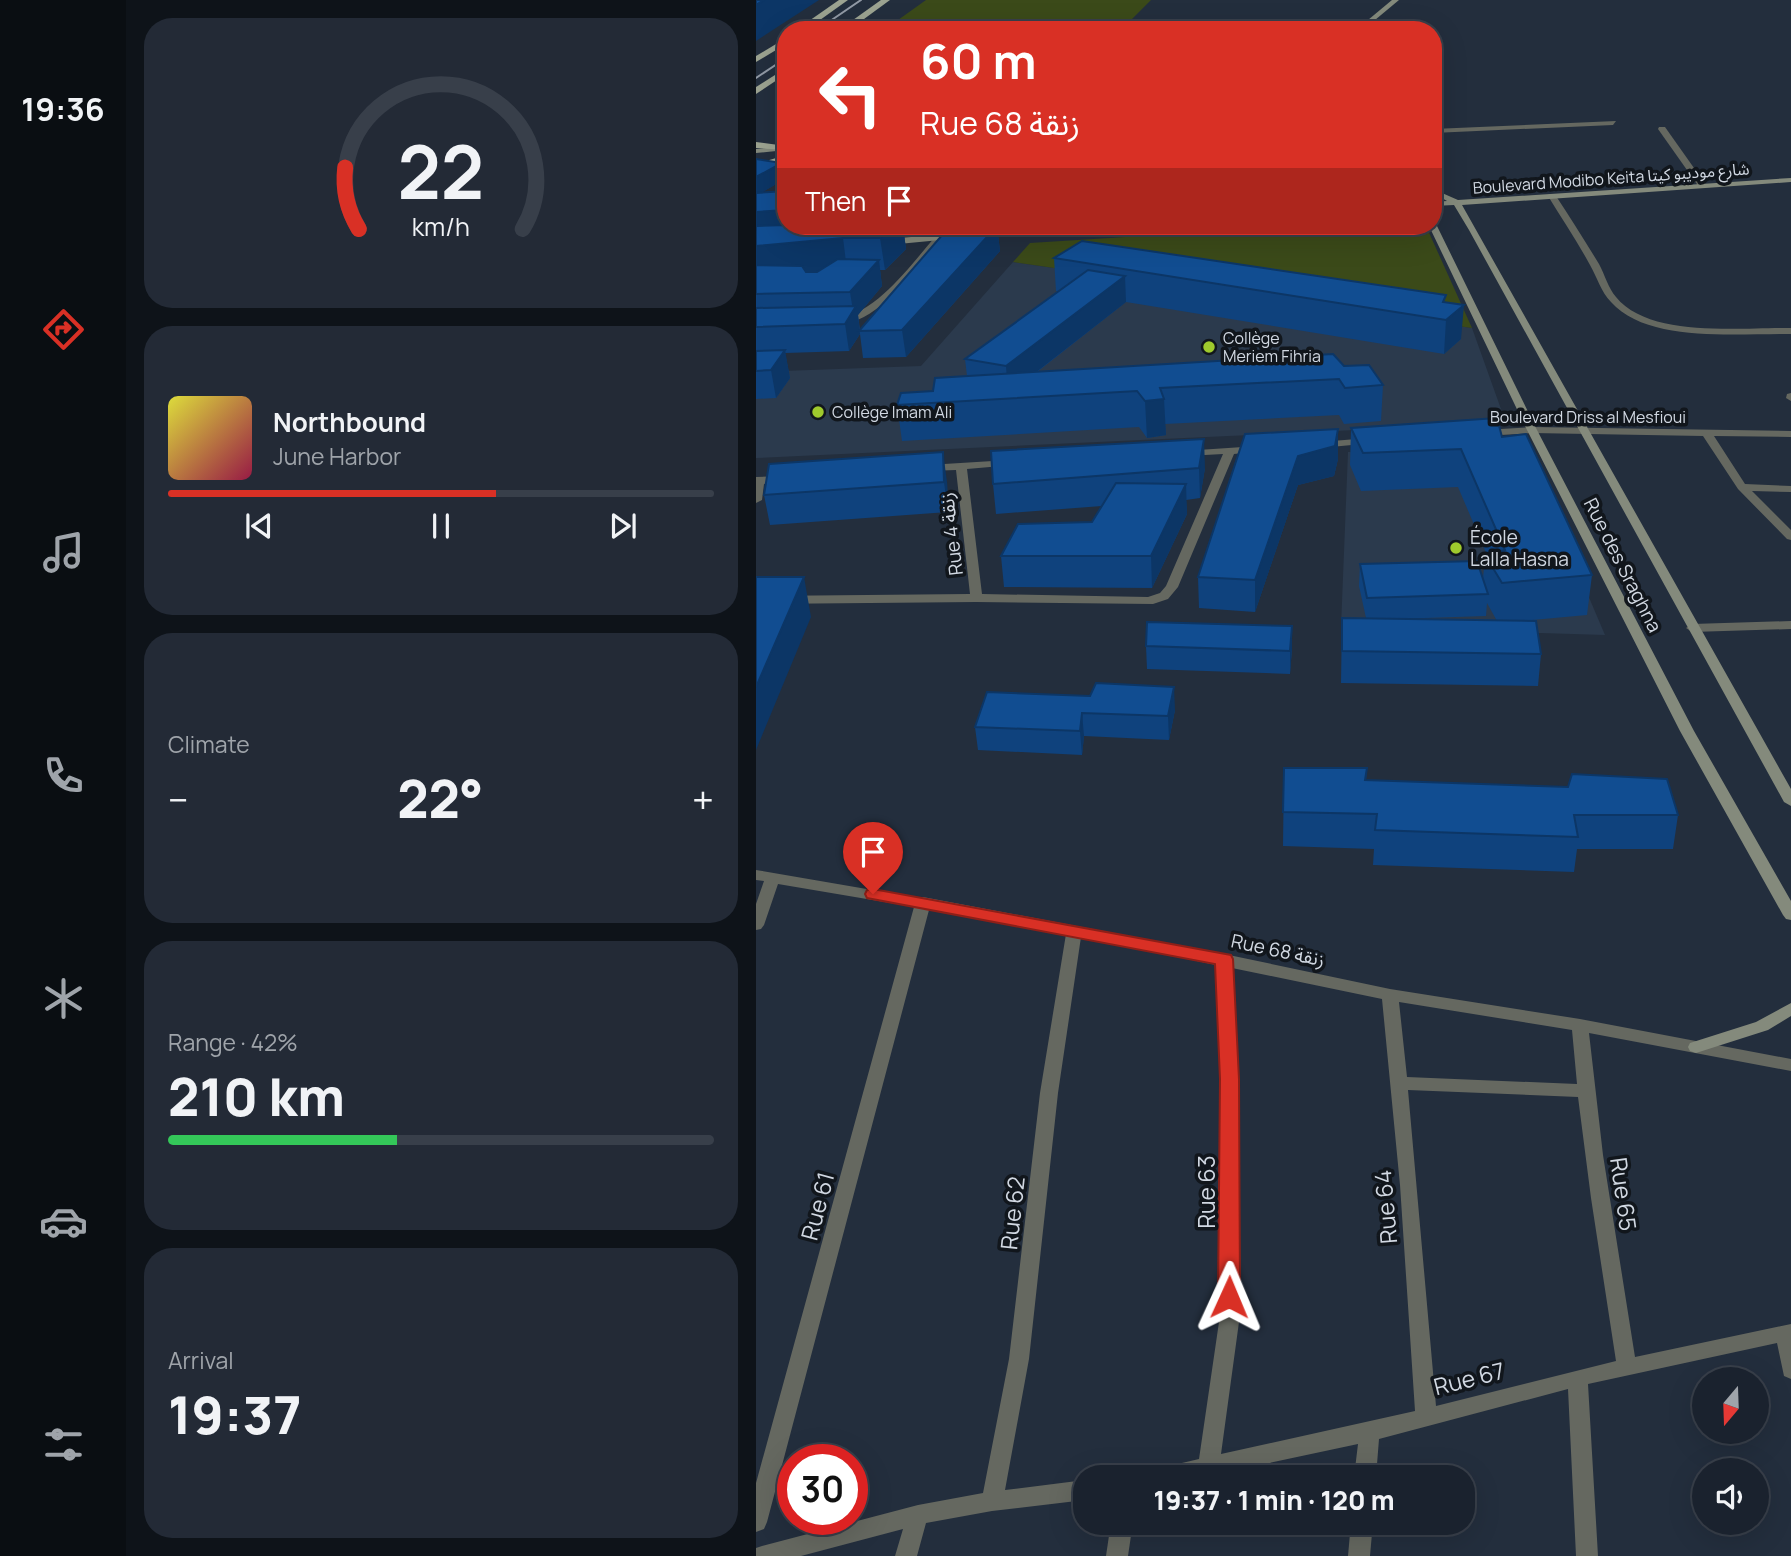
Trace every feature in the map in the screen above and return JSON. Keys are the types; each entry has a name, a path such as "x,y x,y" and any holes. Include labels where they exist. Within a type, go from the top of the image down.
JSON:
{"main road":[{"path":"813,21 844,0"},
{"path":"856,21 886,0"},
{"path":"756,60 777,46"},
{"path":"756,91 777,76"},
{"path":"756,145 777,149"},
{"path":"756,167 777,155"}],"street":[{"path":"1370,21 1396,0"},
{"path":"1442,131 1614,123"},
{"path":"1662,129 1702,185"},
{"path":"756,151 777,151"},
{"name":"Boulevard Modibo Keita شارع موديبو كيتا","path":"1442,200 1456,202 1791,180"},
{"path":"1552,196 1614,300 1629,313 1662,325 1684,328 1791,331"},
{"name":"Rue des Sraghna","path":"1456,202 1587,430 1692,628 1791,802"},
{"name":"Rue des Sraghna","path":"1437,235 1532,430 1687,731 1791,915"},
{"path":"873,243 965,236"},
{"path":"831,322 856,319 864,313 903,277 939,238"},
{"path":"890,278 903,277"},
{"name":"Boulevard Driss al Mesfioui","path":"1469,434 1532,430 1791,434"},
{"path":"1706,432 1742,487 1791,537"},
{"path":"1311,445 1378,441"},
{"path":"1176,454 1270,448"},
{"path":"756,600 976,598 1149,601 1164,596 1172,587 1230,451"},
{"path":"920,469 1015,463"},
{"name":"Rue 4 زنقة","path":"961,466 976,598"},
{"path":"756,500 757,480 799,477"},
{"path":"1742,487 1791,489"},
{"path":"1692,628 1791,625"},
{"name":"Rue 68 زنقة","path":"756,875 923,902 1224,959 1390,995 1580,1025 1791,1065"},
{"path":"756,925 773,878"},
{"name":"Rue 61","path":"756,1522 923,902"},
{"name":"Rue 62","path":"992,1502 1019,1359 1049,1093 1073,930"},
{"name":"Rue 63","path":"1209,1465 1228,1322 1230,1105 1224,959"},
{"name":"Rue 64","path":"1390,995 1426,1415"},
{"path":"1696,1047 1762,1026 1791,1009"},
{"name":"Rue 65","path":"1580,1025 1585,1091 1627,1369"},
{"path":"1399,1083 1585,1091"},
{"path":"1788,1332 1791,1370"},
{"name":"Rue 67","path":"1209,1465 1368,1432 1578,1378 1788,1332"},
{"path":"1578,1378 1587,1556"},
{"path":"1366,1465 1368,1432"},
{"path":"762,1556 918,1515 1073,1492"},
{"path":"906,1556 918,1515"},
{"path":"1117,1556 1120,1535"},
{"path":"1359,1556 1361,1535"}],"shaded area":[{"name":"Collège Meriem Fihria","path":"1013,262 1472,328 1506,423 756,458 756,372 921,366"},
{"name":"École Lalla Hasna","path":"1501,447 1534,468 1605,635 1341,627 1348,452"}],"green space":[{"path":"926,0 1151,0 1130,21 897,21"},
{"path":"1157,235 1430,235 1472,328 1013,262 1030,243"}],"building":[{"path":"756,159 777,162 777,166 756,177"},
{"path":"777,192 777,211 756,212 756,193"},
{"path":"777,225 777,235 884,235 880,238 843,238 756,246 756,226"},
{"path":"942,235 989,235 902,330 859,331"},
{"path":"1082,241 1446,295 1443,302 1464,305 1446,320 1054,258"},
{"path":"838,259 879,260 850,292 756,294 756,265 802,266 806,272 817,272"},
{"path":"1088,270 1125,276 1006,366 965,359"},
{"path":"856,306 845,324 756,327 756,308"},
{"path":"785,350 771,370 756,371 756,351"},
{"path":"1333,354 1344,366 1369,365 1383,385 1345,388 1339,379 1160,388 1164,399 1145,401 1137,391 897,405 901,393 933,391 935,378"},
{"path":"1497,418 1502,437 1526,434 1592,575 1502,583 1485,555 1505,550 1461,449 1363,453 1351,428"},
{"path":"1338,429 1335,446 1298,456 1255,580 1198,577 1245,434"},
{"path":"1204,439 1199,468 993,484 991,451"},
{"path":"943,452 944,482 764,495 769,464"},
{"path":"1116,483 1186,484 1151,556 1001,556 1018,524 1092,522"},
{"path":"1477,561 1488,594 1367,598 1360,564"},
{"path":"756,577 804,577 756,687"},
{"path":"1342,618 1536,621 1541,654 1342,651"},
{"path":"1147,622 1292,626 1290,651 1146,646"},
{"path":"1096,683 1174,687 1168,716 1082,713 1080,731 975,727 987,692 1090,696"},
{"path":"1284,768 1367,768 1365,780 1568,787 1572,774 1667,779 1678,815 1574,815 1578,837 1375,830 1377,814 1283,812"}],"tram line":[{"path":"830,21 861,0"},
{"path":"756,78 777,64"}],"place":[{"name":"Collège Meriem Fihria","path":"1209,347"},
{"name":"Collège Imam Ali","path":"818,412"},
{"name":"École Lalla Hasna","path":"1456,548"}],"route":[{"path":"873,894 1224,959 1230,1079 1229,1297"}]}
